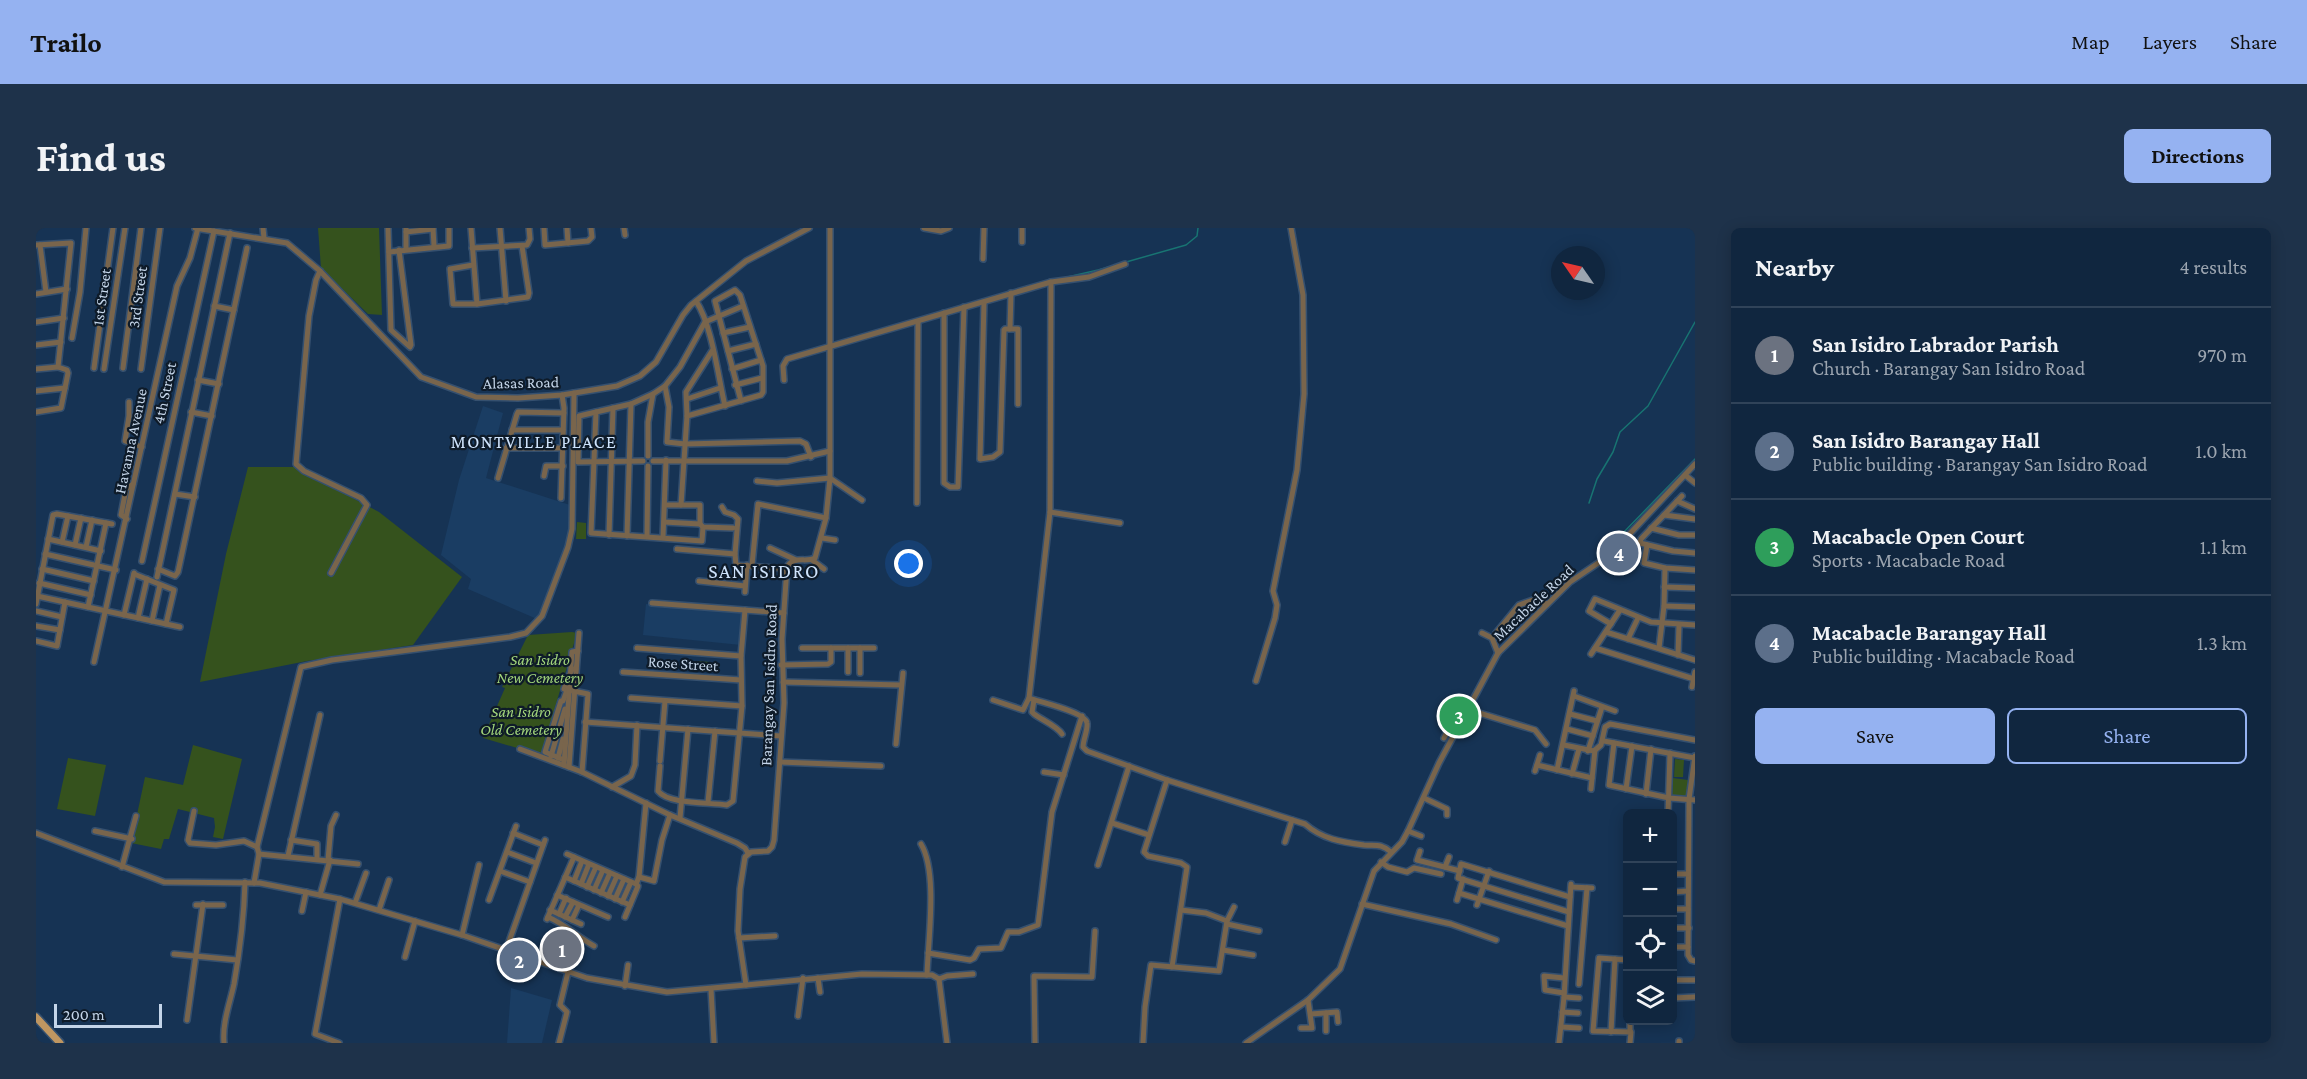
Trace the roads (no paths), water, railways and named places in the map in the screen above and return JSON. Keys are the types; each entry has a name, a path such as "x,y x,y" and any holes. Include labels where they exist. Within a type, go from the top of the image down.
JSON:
{"main road":[{"path":"36,1017 60,1043"}],"street":[{"path":"72,338 80,292 86,228"},
{"path":"94,368 112,228"},
{"name":"1st Street","path":"104,369 124,228"},
{"path":"123,368 141,228"},
{"name":"3rd Street","path":"141,369 160,228"},
{"name":"Alasas Road","path":"197,228 222,230 287,243 320,271 421,377 476,397 537,398 617,386 648,370 656,362 683,315 693,303 746,261 809,228"},
{"name":"Havanna Avenue","path":"94,662 177,286 190,258 197,228"},
{"path":"263,228 264,238"},
{"path":"388,228 391,330 410,347 399,250"},
{"path":"389,252 449,246 449,228"},
{"path":"471,228 477,304"},
{"path":"500,228 506,301"},
{"path":"472,248 522,246 530,242 529,228"},
{"path":"544,228 545,245 590,240 591,228"},
{"path":"567,228 568,243"},
{"path":"812,560 815,558 822,538 830,478 830,228"},
{"path":"924,228 941,231 949,228"},
{"path":"983,259 984,228"},
{"path":"1022,228 1022,242"},
{"path":"1256,681 1276,612 1277,605 1273,591 1297,470 1303,417 1303,295 1291,228"},
{"path":"406,249 406,230 433,229 434,246"},
{"name":"4th Street","path":"142,561 214,231"},
{"path":"157,577 230,233"},
{"path":"46,292 38,245 71,243 58,367"},
{"path":"473,265 450,269 453,304 526,299 529,296 522,246"},
{"path":"158,569 175,576 178,574 247,248"},
{"path":"784,381 783,366 787,359 1051,282 1096,275 1125,264"},
{"path":"320,271 314,287 309,316 296,464 301,469 361,498 367,505 331,573"},
{"path":"1051,282 1050,512 1031,699 1032,712 1049,725 1059,729 1062,734"},
{"path":"36,294 67,289"},
{"path":"687,416 725,406 741,401 762,394 761,360 738,291 731,291 715,301 741,401"},
{"path":"1010,329 1011,294"},
{"path":"984,302 980,459 993,457 1000,452 1004,330 1010,329 1018,330 1018,404"},
{"path":"693,303 701,309 725,406"},
{"path":"214,306 234,310"},
{"path":"703,319 743,306"},
{"path":"944,314 944,483 953,487 959,486 964,307"},
{"path":"36,322 64,318"},
{"path":"703,319 680,366 665,386 631,404 579,416 578,462 646,461 652,458 653,461 684,459 787,461 830,451"},
{"path":"917,503 918,322"},
{"path":"723,333 750,327"},
{"path":"36,345 61,342"},
{"path":"728,351 756,344"},
{"path":"681,505 687,389 712,351"},
{"path":"732,369 761,360"},
{"path":"36,369 58,367 68,370 61,408 36,412"},
{"path":"735,385 762,378"},
{"path":"198,380 219,384"},
{"path":"665,386 669,407 667,442 685,444 800,441 806,444 811,457"},
{"path":"36,391 65,388"},
{"path":"687,399 720,388"},
{"path":"254,883 259,854 257,847 301,667 332,660 510,637 526,633 539,621 568,547 572,529 574,393"},
{"path":"647,536 646,461 648,422 653,394"},
{"path":"561,498 564,413 562,395"},
{"path":"129,402 125,441 142,447"},
{"path":"627,536 631,404"},
{"path":"609,535 613,408"},
{"path":"191,412 212,416"},
{"path":"498,478 518,412 564,413"},
{"path":"596,412 591,533 702,541 700,505 665,505"},
{"path":"512,430 563,430"},
{"path":"506,448 563,448"},
{"path":"663,537 666,460"},
{"name":"Macabacle Road","path":"1246,1043 1308,1000 1340,969 1371,877 1381,862 1402,842 1466,709 1498,653 1570,582 1610,555 1695,464"},
{"path":"544,476 546,466 563,466"},
{"path":"1685,475 1695,483"},
{"path":"757,481 777,483 830,478 862,500"},
{"path":"175,494 195,497"},
{"path":"1682,496 1640,541 1673,551 1695,553"},
{"path":"1677,501 1695,509"},
{"path":"699,581 745,589 758,504 826,518"},
{"path":"722,507 725,512 738,519 736,565 787,569 790,562 812,560 824,568"},
{"path":"1050,512 1120,523"},
{"path":"36,604 53,515 57,513 109,523 100,551 88,607"},
{"path":"1664,515 1695,519"},
{"path":"62,542 68,516"},
{"path":"75,544 81,518"},
{"path":"87,547 92,520"},
{"path":"664,522 733,528"},
{"path":"1651,528 1679,535 1695,535"},
{"path":"822,538 835,540"},
{"path":"48,539 100,551"},
{"path":"1647,545 1644,563 1665,568 1695,570"},
{"path":"770,548 796,560"},
{"path":"677,549 735,554"},
{"path":"45,554 116,570"},
{"path":"1659,648 1664,606 1665,568"},
{"path":"42,569 94,581"},
{"name":"Barangay San Isidro Road","path":"748,853 768,851 772,847 784,703 782,665 787,569"},
{"path":"124,615 134,573 174,590 166,624"},
{"path":"138,618 147,579"},
{"path":"39,583 91,595"},
{"path":"152,621 160,585"},
{"path":"1664,587 1695,588"},
{"path":"37,596 180,627"},
{"path":"1611,624 1589,611 1593,601 1599,599 1638,618 1661,624 1695,625"},
{"path":"1496,633 1519,605 1533,600 1547,604"},
{"path":"36,641 57,646 65,602"},
{"path":"652,603 784,613"},
{"path":"1664,606 1695,607"},
{"path":"665,701 658,791 662,796 683,801 727,805 733,801 742,706 741,656 745,610"},
{"path":"1591,654 1620,610"},
{"path":"36,611 62,616"},
{"path":"1628,639 1638,618"},
{"path":"1678,655 1679,625"},
{"path":"36,626 60,630"},
{"path":"1606,632 1695,660"},
{"path":"564,763 567,752 565,714 578,651 579,633"},
{"path":"1482,633 1492,638 1498,653"},
{"path":"637,648 741,656"},
{"path":"802,648 874,648"},
{"path":"782,665 830,664 831,648"},
{"path":"848,648 848,672"},
{"path":"860,648 860,673"},
{"path":"1595,648 1694,680"},
{"path":"574,669 564,689 588,694 582,772"},
{"name":"Rose Street","path":"623,672 741,680"},
{"path":"1692,687 1695,672"},
{"path":"896,744 900,685 903,674"},
{"path":"783,682 900,685"},
{"path":"564,763 565,714 570,692"},
{"path":"1557,770 1574,694 1615,711"},
{"path":"631,699 742,706"},
{"path":"993,700 1023,710 1031,699"},
{"path":"1031,699 1082,716 1087,723 1083,749 1167,780 1305,824 1326,838 1381,845 1391,852"},
{"path":"1588,751 1602,707"},
{"path":"1466,709 1535,730 1546,744"},
{"path":"565,714 554,723 545,752 670,815 745,848 748,853 743,860 739,938 746,985"},
{"path":"1570,714 1597,721"},
{"path":"288,856 320,715"},
{"path":"928,953 970,960 974,958 979,949 1001,948 1008,932 1019,932 1038,925 1051,819 1082,716"},
{"path":"585,722 781,736"},
{"path":"554,723 566,730"},
{"path":"1444,738 1451,724 1460,723"},
{"path":"1564,745 1588,751 1595,750 1601,745 1605,727 1610,724 1695,740"},
{"path":"612,787 631,776 635,765 637,725"},
{"path":"681,818 688,729"},
{"path":"1568,729 1593,736"},
{"path":"551,756 566,730"},
{"path":"708,802 715,731"},
{"path":"1604,741 1695,757 1688,874 1688,947 1689,958 1695,960"},
{"path":"1614,743 1609,785 1669,798 1692,799"},
{"path":"1626,789 1632,746"},
{"path":"1572,774 1579,749"},
{"path":"1646,794 1651,749"},
{"path":"520,750 564,763"},
{"path":"1591,789 1595,750"},
{"path":"1668,809 1670,753"},
{"path":"1540,755 1536,768 1592,778"},
{"path":"780,762 881,766"},
{"path":"1098,865 1129,766"},
{"path":"1044,772 1064,775"},
{"path":"1167,780 1144,850 1145,855 1181,863 1187,867 1172,967"},
{"path":"1424,798 1447,808 1447,815"},
{"path":"622,902 639,877 646,803"},
{"path":"194,811 188,840 190,843 216,845 244,841 257,847"},
{"path":"320,895 329,860 331,826 336,815"},
{"path":"639,877 654,881 662,840 670,815"},
{"path":"122,867 132,839 136,816"},
{"path":"1285,842 1292,820"},
{"path":"1112,823 1149,835"},
{"path":"489,900 516,826"},
{"path":"95,831 132,839"},
{"path":"1408,831 1421,836"},
{"path":"36,833 172,884 245,882 306,891 379,909 568,972 625,986 667,992 862,974 927,975 939,978 973,974"},
{"path":"506,950 544,842 513,833"},
{"path":"291,840 317,844 317,858"},
{"path":"921,844 928,862 930,936 927,975"},
{"path":"1420,851 1417,860 1460,871"},
{"path":"507,852 536,863"},
{"path":"259,854 317,858 358,864"},
{"path":"567,854 638,886 625,917"},
{"path":"1431,863 1434,856"},
{"path":"548,915 574,857"},
{"path":"1445,867 1449,857"},
{"path":"574,880 582,861"},
{"path":"1381,862 1388,867 1407,872 1414,868 1442,874"},
{"path":"581,884 590,864"},
{"path":"1569,912 1458,878 1461,864 1570,897"},
{"path":"462,935 479,865"},
{"path":"587,886 596,867"},
{"path":"594,890 603,870"},
{"path":"500,871 530,882"},
{"path":"1479,902 1489,871"},
{"path":"355,903 366,873"},
{"path":"601,893 610,873"},
{"path":"1677,874 1688,874"},
{"path":"608,896 617,876"},
{"path":"565,877 630,905"},
{"path":"615,899 624,879"},
{"path":"1457,900 1463,879"},
{"path":"379,909 389,880"},
{"path":"224,1043 225,1023 244,919 245,882"},
{"path":"1559,1043 1564,995 1564,980 1571,885 1590,888 1580,984 1564,980 1544,976 1544,980 1546,990 1564,995 1579,999"},
{"path":"302,912 306,891"},
{"path":"1677,892 1688,891"},
{"path":"1459,893 1479,902 1568,926"},
{"path":"557,895 608,917"},
{"path":"559,914 566,898"},
{"path":"339,1043 315,1034 340,899"},
{"path":"565,917 573,902"},
{"path":"187,1020 203,904"},
{"path":"196,905 224,904"},
{"path":"1362,904 1451,924 1496,940"},
{"path":"573,920 579,905"},
{"path":"1143,1043 1151,965 1219,971 1227,923 1234,907"},
{"path":"1677,909 1688,909"},
{"path":"1181,910 1206,913 1227,923 1259,931"},
{"path":"548,915 559,914 581,924"},
{"path":"548,915 594,946"},
{"path":"405,957 415,921"},
{"path":"1677,928 1689,928"},
{"path":"1035,1043 1034,976 1092,977 1095,931"},
{"path":"739,938 775,936"},
{"path":"1677,947 1688,947"},
{"path":"1222,950 1253,955"},
{"path":"174,954 237,960"},
{"path":"1623,960 1599,958 1593,1031 1630,1032"},
{"path":"1611,1032 1615,959"},
{"path":"625,986 628,965"},
{"path":"559,1043 567,1012 560,1005 568,972"},
{"path":"798,1016 803,978"},
{"path":"818,978 820,992"},
{"path":"939,978 947,1043"},
{"path":"1677,980 1695,980"},
{"path":"711,989 714,1043"},
{"path":"1677,998 1695,997"},
{"path":"1301,1028 1309,1030 1312,1028 1308,1000"},
{"path":"1326,1012 1326,1031"},
{"path":"1311,1014 1338,1012 1338,1022"},
{"path":"1562,1012 1578,1013"},
{"path":"1630,1025 1630,1043"},
{"path":"1561,1027 1579,1028"}],"waterway":[{"path":"1063,278 1186,245 1197,236 1198,228"},
{"path":"1589,503 1597,479 1613,452 1620,432 1648,406 1695,322"},
{"path":"1624,537 1623,533 1695,459"}],"place":[{"name":"Macabacle Barangay Hall","path":"1619,553"},
{"name":"Macabacle Open Court","path":"1459,716"},
{"name":"San Isidro Labrador Parish","path":"562,949"},
{"name":"San Isidro Barangay Hall","path":"519,960"}],"district":[{"name":"MONTVILLE PLACE","path":"534,442"},
{"name":"SAN ISIDRO","path":"764,571"}],"park label":[{"name":"San Isidro New Cemetery","path":"540,668"},
{"name":"San Isidro Old Cemetery","path":"521,720"}]}
